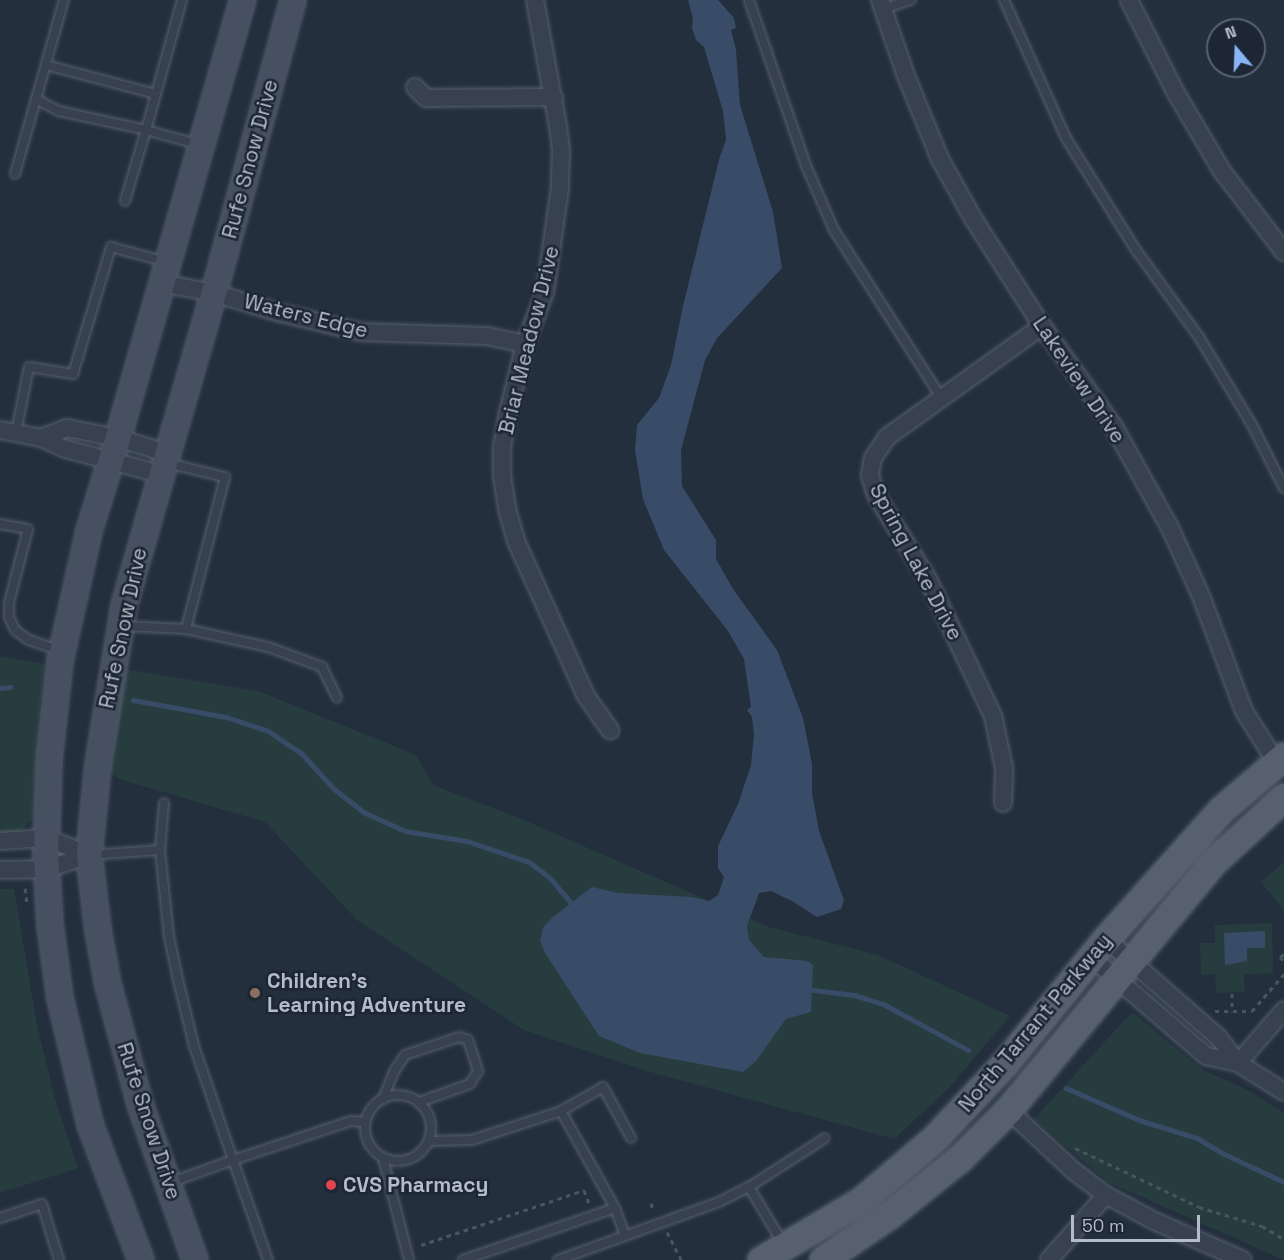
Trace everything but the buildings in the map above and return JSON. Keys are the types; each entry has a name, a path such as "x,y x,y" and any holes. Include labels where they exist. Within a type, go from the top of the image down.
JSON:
{"main road":[{"path":"141,1260 87,1113 60,998 50,925 47,870 49,759 62,651 89,531 118,438 243,0"},
{"name":"Rufe Snow Drive","path":"195,1260 141,1107 108,985 98,930 89,855 98,765 120,626 163,463 214,292 286,2"},
{"name":"North Tarrant Parkway","path":"761,1260 789,1254 862,1200 935,1138 1006,1062 1099,948 1221,810 1280,759"},
{"name":"North Tarrant Parkway","path":"823,1260 889,1215 951,1166 1008,1110 1213,862 1284,797"}],"street":[{"name":"Briar Meadow Drive","path":"536,0 554,97 561,152 557,223 545,292 525,344 508,413 502,448 502,476 507,509 516,541 586,696 610,730"},
{"path":"1129,0 1176,93 1222,171 1284,252"},
{"name":"Lakeview Drive","path":"882,4 906,76 940,159 974,220 1042,326 1114,427 1171,530 1201,596 1244,711 1280,759"},
{"path":"415,87 426,99 554,97"},
{"name":"Waters Edge","path":"164,272 214,292 277,312 360,332 487,336 525,344"},
{"name":"Spring Lake Drive","path":"1003,803 1004,768 993,716 930,581 876,495 870,475 873,458 878,447 887,437 1042,326"},
{"path":"41,438 67,428 118,438 163,463"},
{"path":"8,431 41,438 66,450 111,461 163,463"},
{"path":"0,841 46,838 89,855"},
{"path":"0,870 47,870 89,855"},
{"path":"1099,948 1206,1056 1238,1063 1284,1092"},
{"path":"1099,948 1123,970 1219,1038 1238,1063"},
{"path":"1238,1063 1284,1010"},
{"path":"1008,1110 1075,1172 1106,1195 1152,1220 1243,1260"},
{"path":"1049,1260 1106,1195"}],"lane":[{"path":"15,174 64,0"},
{"path":"125,201 182,0"},
{"path":"749,0 807,168 834,230 942,399"},
{"path":"882,4 910,0"},
{"path":"1004,0 1044,94 1076,155 1136,250 1199,338 1257,434 1284,488"},
{"path":"46,64 156,94"},
{"path":"36,99 59,111 201,145"},
{"path":"8,431 29,367 73,374 111,247 164,272"},
{"path":"163,463 225,477 186,629"},
{"path":"0,524 28,529 9,603 9,617 15,630 29,640 62,651"},
{"path":"120,626 186,629 268,647 322,667 337,698"},
{"path":"164,803 160,850 169,937 177,976 194,1046 268,1260"},
{"path":"89,855 160,850"},
{"path":"383,1099 395,1070 405,1055 459,1037 468,1041 478,1071 470,1084 418,1102"},
{"path":"429,1141 472,1140 561,1111 603,1087 631,1138"},
{"path":"383,1158 401,1161 418,1155 429,1141 428,1113 418,1102 407,1096 395,1095 383,1099 372,1108 365,1122 368,1143 383,1158 410,1260"},
{"path":"561,1111 615,1208 625,1236"},
{"path":"169,1183 351,1121 365,1122"},
{"path":"558,1260 687,1214 749,1187 825,1138"},
{"path":"749,1187 789,1254"},
{"path":"0,1218 42,1204 59,1260"},
{"path":"463,1260 615,1208"}],"path":[{"path":"1284,954 1280,957 1284,961"},
{"path":"1208,1005 1217,1012 1252,1011 1284,974"},
{"path":"1232,993 1232,1012"},
{"path":"1067,1142 1114,1167 1200,1207 1262,1226 1284,1239"},
{"path":"421,1245 584,1190 593,1215"}],"green space":[{"path":"0,656 45,664 34,758 33,819 18,833 0,834"},
{"path":"119,668 258,691 416,755 433,785 519,818 769,927 878,955 1010,1016 947,1090 894,1139 647,1071 524,1030 357,920 265,822 119,779 107,771"},
{"path":"1284,862 1284,910 1261,882"},
{"path":"0,889 14,889 36,1020 55,1099 78,1168 0,1193"},
{"path":"1272,923 1273,973 1244,975 1245,992 1216,993 1215,974 1201,975 1200,943 1215,943 1215,925"},
{"path":"1132,1012 1203,1070 1250,1091 1284,1113 1284,1260 1108,1182 1034,1119"}],"water":[{"path":"688,0 718,0 734,18 736,28 731,30 736,50 740,105 773,212 782,268 717,338 705,360 681,450 682,486 716,540 716,559 733,589 777,650 803,718 812,764 812,793 819,831 844,900 841,909 817,917 771,891 759,893 747,926 749,940 764,957 807,961 813,965 811,1012 786,1019 756,1061 743,1072 640,1053 599,1036 545,953 540,940 544,926 592,887 618,893 691,897 709,901 718,895 724,877 718,868 718,846 738,804 751,765 754,735 752,717 747,710 751,707 744,659 728,631 664,550 643,499 635,450 637,425 659,398 671,365 683,306 726,140 723,111 704,47 696,40 692,28 693,18"},
{"path":"1265,931 1265,948 1247,948 1247,961 1225,965 1224,933"}],"waterway":[{"path":"0,688 10,687"},
{"path":"133,700 226,717 268,731 301,753 334,789 363,812 405,831 467,841 529,862 550,878 574,907"},
{"path":"806,989 854,995 883,1004 968,1050"},
{"path":"1066,1088 1139,1120 1197,1138 1224,1154 1284,1182"}],"place":[{"name":"Children's Learning Adventure","path":"255,993"},
{"name":"CVS Pharmacy","path":"331,1185"}]}
